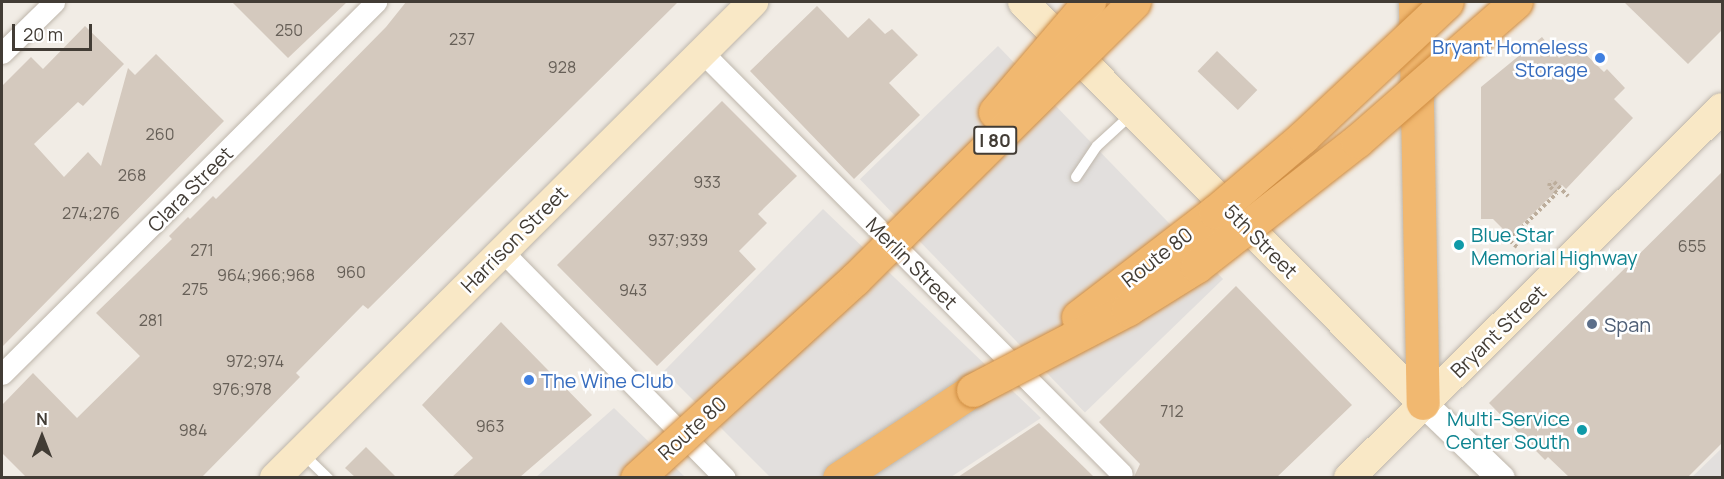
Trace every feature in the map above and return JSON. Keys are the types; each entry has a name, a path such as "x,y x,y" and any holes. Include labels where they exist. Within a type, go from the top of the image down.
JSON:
{"highway":[{"path":"855,279 1089,2"},
{"name":"Route 80","path":"637,477 855,279 1134,2"},
{"path":"1415,2 1423,403"},
{"name":"Route 80","path":"840,477 1053,336 1215,212 1303,137 1447,2"},
{"path":"973,390 1128,309 1197,266 1357,141 1516,2"}],"main road":[{"name":"Harrison Street","path":"274,477 753,2"},
{"name":"5th Street","path":"1023,2 1423,403"},
{"name":"Bryant Street","path":"1349,477 1722,108"}],"street":[{"path":"2,53 54,2"},
{"name":"Clara Street","path":"2,374 376,2"},
{"name":"Merlin Street","path":"702,52 1122,474"},
{"path":"502,251 725,477"},
{"name":"5th Street","path":"1423,403 1501,477"}],"lane":[{"path":"1076,177 1097,146 1133,113"},
{"path":"300,452 328,477"}],"path":[{"path":"1517,247 1509,240 1557,193 1549,186 1553,181 1568,196"}],"shaded area":[{"path":"998,46 1223,279 1085,412 860,179"},
{"path":"823,209 1041,418 951,477 770,477 664,371"},
{"path":"614,408 685,477 535,478"},
{"path":"1722,448 1722,476 1692,477"}],"building":[{"path":"232,2 347,2 288,58"},
{"path":"406,2 678,2 368,309 363,305 296,373 300,377 202,477 26,477 2,453 2,405 33,373 77,418 140,356 96,313 172,239 169,236 188,217 190,219 213,196 216,199 256,159 386,27"},
{"path":"1624,2 1722,2 1722,30 1688,64"},
{"path":"817,6 848,38 869,18 885,34 892,29 918,55 889,83 920,115 854,179 750,71"},
{"path":"85,26 124,64 83,106 78,102 34,144 64,177 88,152 101,166 128,68 135,75 156,54 224,121 2,347 2,86 31,57 43,69"},
{"path":"1542,37 1559,58 1574,43 1604,72 1607,69 1625,88 1614,99 1633,118 1566,189 1562,185 1510,236 1493,219 1481,219 1481,87"},
{"path":"1217,51 1257,90 1238,110 1198,71"},
{"path":"722,101 797,176 758,214 767,223 739,251 756,269 657,366 557,265"},
{"path":"1722,172 1722,443 1688,477 1569,477 1548,457 1545,460 1489,403"},
{"path":"1236,286 1352,405 1277,477 1134,477 1140,464 1099,422"},
{"path":"501,322 592,415 520,477 452,477 473,458 422,405"},
{"path":"1039,423 1094,477 958,477"},
{"path":"366,447 396,477 355,477 345,468"}],"place":[{"name":"Bryant Homeless Storage","path":"1600,58"},
{"name":"Blue Star Memorial Highway","path":"1459,245"},
{"name":"Span","path":"1592,324"},
{"name":"The Wine Club","path":"529,380"},
{"name":"Multi-Service Center South","path":"1582,430"}]}
